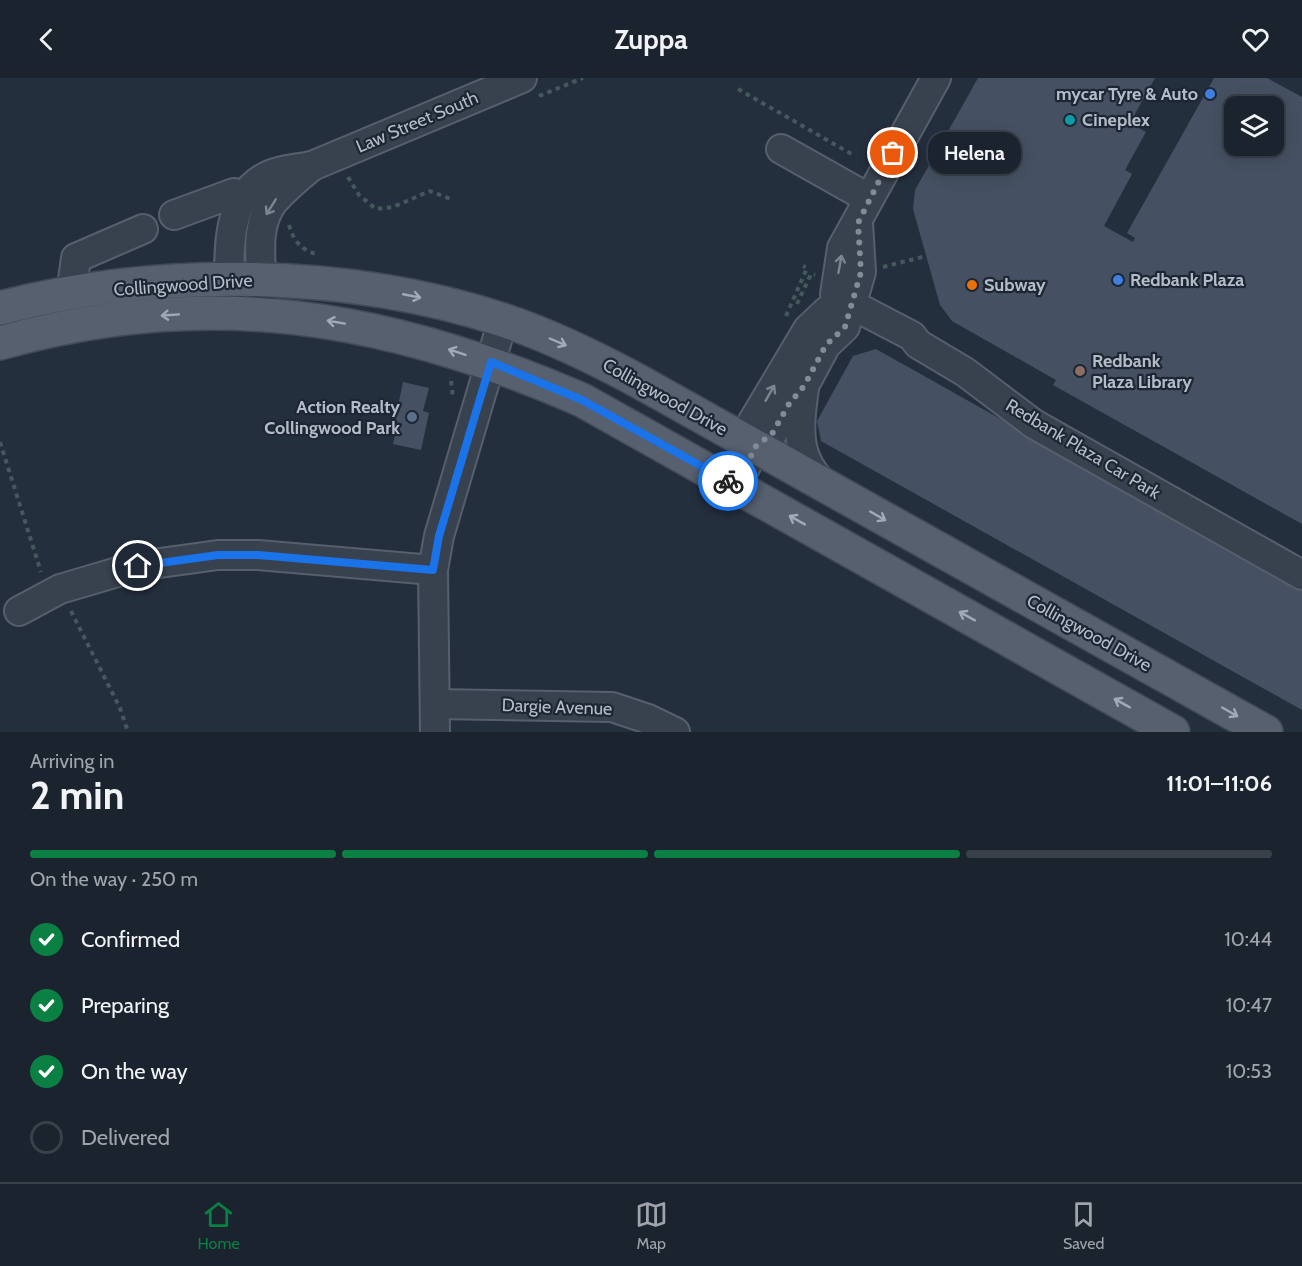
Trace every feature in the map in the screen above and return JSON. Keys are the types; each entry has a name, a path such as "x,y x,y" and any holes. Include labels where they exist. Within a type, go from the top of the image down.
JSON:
{"main road":[{"name":"Collingwood Drive","path":"0,343 54,330 126,318 229,296 262,280 354,286 427,300 504,320 603,362 1266,732"},
{"name":"Collingwood Drive","path":"0,308 71,294 229,296 261,313 313,318 393,334 487,377 582,400 1173,732"}],"street":[{"path":"918,344 908,345 860,327 844,315 835,294 842,248 936,78"},
{"name":"Law Street South","path":"229,296 232,225 245,198 261,180 275,173 312,166 526,89"},
{"path":"781,149 863,210 869,270 880,309 891,323"},
{"name":"Law Street South","path":"261,313 261,229 266,214 274,202 312,166"},
{"path":"174,215 234,193 245,198"},
{"path":"71,294 76,258 142,229"},
{"path":"736,486 756,446 772,434 789,404 804,386 869,270"},
{"name":"Redbank Plaza Car Park","path":"844,315 864,311 891,323 912,336 960,382 1251,553 1302,575"},
{"path":"756,446 752,423 798,345 822,314 844,315"},
{"path":"435,732 433,570 439,536 504,320"},
{"path":"804,386 798,429 800,446 810,467 827,488"},
{"path":"19,611 60,589 138,566 218,555 258,555 433,570"},
{"name":"Dargie Avenue","path":"435,704 612,707 648,719 675,732"}],"path":[{"path":"526,89 583,78"},
{"path":"738,89 855,156"},
{"path":"338,181 358,173"},
{"path":"348,177 359,195 376,209 393,207 430,191 453,200"},
{"path":"286,215 293,240 308,252 327,257"},
{"path":"869,270 926,256"},
{"path":"783,323 807,267 803,266"},
{"path":"788,325 811,274 825,274"},
{"path":"445,376 450,381 487,377"}],"building":[{"name":"Redbank Plaza","path":"978,78 1155,78 1130,123 1146,132 1125,170 1132,174 1104,226 1133,242 1135,238 1127,233 1214,78 1267,78 1302,97 1302,524 1053,385 1056,380 952,321 940,305 913,209 915,190"},
{"path":"876,349 1302,588 1302,710 821,441 817,421 853,356"},
{"name":"Action Realty Collingwood Park","path":"403,382 429,388 423,411 429,413 421,450 393,444"}],"way so far":[{"path":"728,481 736,486 756,446 772,434 789,404 804,386 826,345 845,327 861,272 861,242 858,223 868,198 893,153"}],"place":[{"name":"mycar Tyre & Auto","path":"1210,94"},
{"name":"Cineplex","path":"1070,120"},
{"name":"Helena","path":"893,153"},
{"name":"Redbank Plaza","path":"1118,280"},
{"name":"Subway","path":"972,285"},
{"name":"Redbank Plaza Library","path":"1080,371"},
{"name":"Action Realty Collingwood Park","path":"412,417"}],"route":[{"path":"138,566 218,555 258,555 433,570 439,536 491,362 582,400 728,481"}]}
